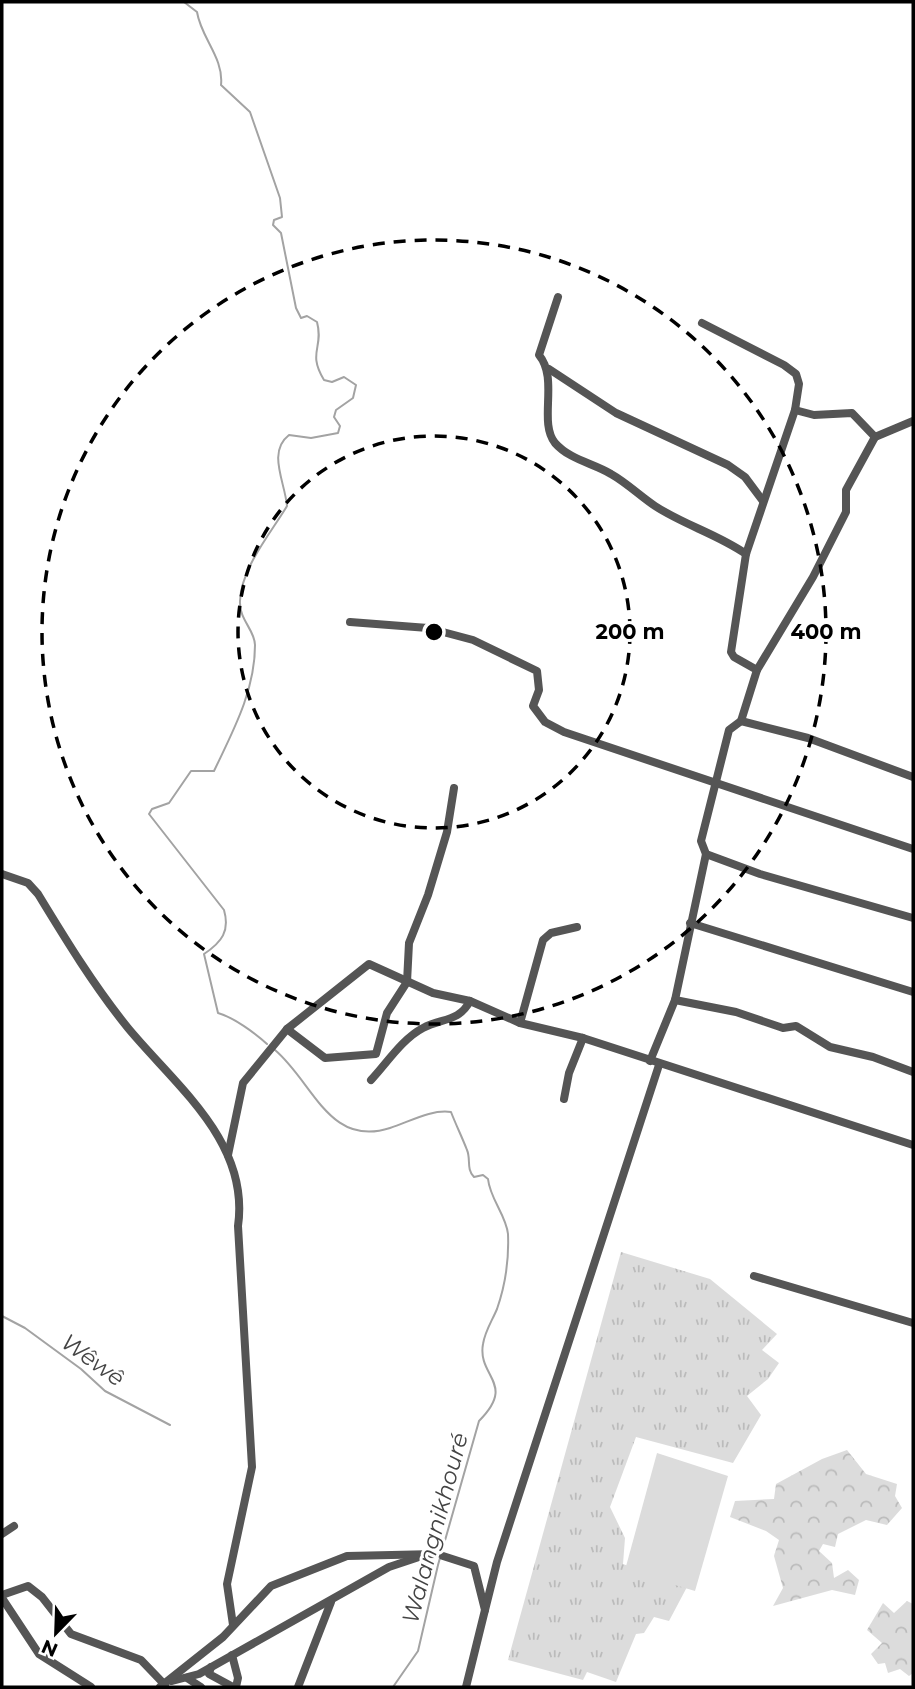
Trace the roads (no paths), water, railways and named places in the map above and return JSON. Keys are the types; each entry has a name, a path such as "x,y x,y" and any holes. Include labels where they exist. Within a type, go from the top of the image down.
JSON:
{"street":[{"path":"558,297 539,355 548,369 615,413 728,465 745,477 762,501"},
{"path":"702,323 784,365 796,374 799,384 795,410 746,554 731,652 734,657 757,670"},
{"path":"548,369 550,427 554,442 575,459 612,474 657,508 723,538 746,554"},
{"path":"795,410 814,415 852,413 875,437"},
{"path":"466,1687 497,1562 675,1000 706,854 701,837 729,730 741,721 757,670 846,512 846,490 875,437 913,421"},
{"path":"350,622 428,628 472,640 537,671 539,690 533,706 545,722 564,733 615,748 716,786 913,849"},
{"path":"741,721 808,738 913,777"},
{"path":"287,1029 325,1058 376,1054 387,1013 407,982 409,943 428,895 447,832 454,788"},
{"path":"706,854 760,874 913,918"},
{"path":"2,874 28,883 38,894 91,979 128,1028 211,1125 228,1155 241,1204 238,1226 252,1467 227,1584 233,1625"},
{"path":"690,923 913,992"},
{"path":"520,1023 543,940 551,933 576,926"},
{"path":"228,1155 243,1083 287,1029 369,964 433,993 470,1001 520,1023 583,1038 913,1145"},
{"path":"675,1000 736,1012 783,1028 796,1026 830,1047 873,1057 913,1072"},
{"path":"371,1080 404,1043 423,1028 458,1017 470,1001"},
{"path":"564,1099 569,1073 583,1038"},
{"path":"754,1276 913,1323"},
{"path":"2,1534 14,1526"},
{"path":"436,1554 389,1567 211,1667 166,1685 233,1625 271,1586 347,1556 436,1554"},
{"path":"443,1556 474,1566 485,1610"},
{"path":"90,1687 39,1654 2,1596 28,1587 41,1597 71,1634 141,1660 166,1685"},
{"path":"298,1687 331,1601"},
{"path":"211,1667 209,1674 212,1677 234,1687 239,1678 232,1655"},
{"path":"187,1678 201,1687"}],"waterway":[{"name":"Walangnikhouré","path":"184,2 197,12 219,66 221,85 250,112 280,198 282,217 274,220 273,225 281,233 296,308 301,318 307,316 317,322 319,338 316,356 319,371 324,380 332,382 344,377 356,385 353,398 336,410 334,417 340,426 338,433 311,438 289,435 279,450 279,468 287,506 251,564 240,601 240,608 253,634 255,645 251,678 242,710 214,771 191,771 169,803 152,809 149,814 224,910 226,924 223,935 216,945 204,954 218,1013 244,1026 267,1044"},
{"name":"Walangnikhouré","path":"275,1050 324,1108 337,1121 352,1129 369,1132 390,1128 428,1114 451,1112 467,1150 472,1174 474,1177 483,1175 488,1179 508,1234 502,1291 483,1344 485,1365 493,1381 495,1398 479,1421 438,1565 418,1651 393,1687"},
{"name":"Wêwê","path":"2,1316 25,1328 81,1369 105,1391 170,1425"}]}
